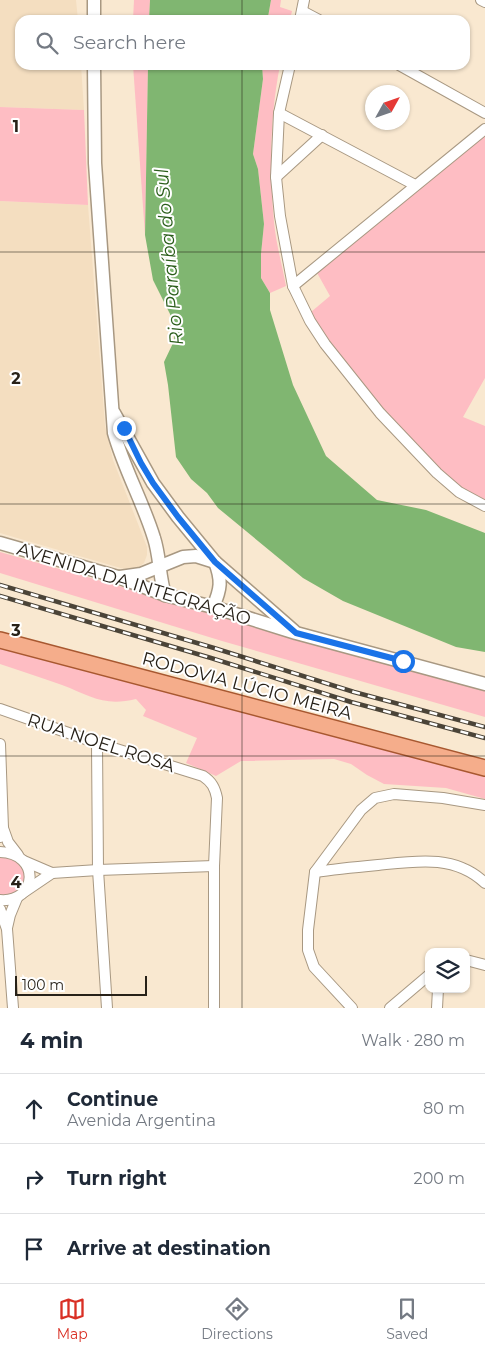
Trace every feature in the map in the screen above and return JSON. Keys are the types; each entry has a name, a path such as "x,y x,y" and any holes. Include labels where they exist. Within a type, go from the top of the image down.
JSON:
{"main road":[{"name":"RODOVIA LÚCIO MEIRA","path":"0,640 485,768"}],"street":[{"path":"94,0 94,15"},
{"path":"481,0 485,2"},
{"path":"94,70 95,163 114,433 154,540 165,595"},
{"path":"289,70 279,113 276,177 280,216 293,286 310,321 325,344 380,414 437,473 459,492 485,506"},
{"path":"408,70 485,113"},
{"path":"279,113 415,186"},
{"path":"293,286 485,129"},
{"path":"276,177 322,135"},
{"path":"113,411 153,483 215,562 296,633"},
{"name":"AVENIDA DA INTEGRAÇÃO","path":"0,543 118,577 165,595 213,607 296,633 485,684"},
{"path":"118,577 133,576 183,557 196,556 215,562"},
{"path":"213,607 220,587 220,575 215,562"},
{"name":"RUA NOEL ROSA","path":"0,709 98,743 203,776 210,781 215,788 218,798 214,866"},
{"path":"98,743 98,870 107,1008"},
{"path":"0,744 1,832 21,858 28,869 30,877 10,915 7,929"},
{"path":"352,1008 314,967 308,950 308,930 315,872 361,810 375,798 394,794 443,798 485,805"},
{"path":"0,852 11,852 52,873 214,866 211,1007"},
{"path":"315,872 434,860 458,865 477,875 485,883"},
{"path":"0,900 9,901 21,895 52,873"},
{"path":"0,909 7,929 13,1008"},
{"path":"470,961 485,965"},
{"path":"390,1008 425,978"},
{"path":"437,1008 438,993"}],"shaded area":[{"path":"0,0 76,0 78,15 15,15 15,70 81,70 84,110 0,107"},
{"path":"134,0 150,0 149,15 133,15"},
{"path":"271,0 281,0 280,7 292,11 291,15 268,15"},
{"path":"133,70 148,70 145,235"},
{"path":"262,70 279,70 272,123 271,183 275,230 286,286 270,293 261,278 264,224 258,169 253,154 263,79"},
{"path":"0,107 84,110 88,205 0,201"},
{"path":"485,135 485,378 463,417 485,426 485,501 456,486 376,401 327,340 311,312 330,296 316,271"},
{"path":"0,201 88,205 105,425 113,460 147,547 144,563 136,569 124,569 0,533"},
{"path":"0,552 485,691 485,717 222,641 0,573"},
{"path":"0,647 485,774 485,799 446,788 384,784 351,764 334,759 241,761 216,776 186,763 197,738 143,716 146,710 136,699 115,702 98,699 0,664"},
{"path":"0,856 14,859 24,871 22,885 19,890 10,895 0,896"}],"water":[{"path":"150,0 271,0 268,15 149,15"},
{"name":"Rio Paraíba do Sul","path":"148,70 262,70 263,79 253,154 258,169 264,224 261,278 270,293 270,310 293,385 326,456 377,500 426,510 485,533 485,652 456,647 343,601 303,578 218,508 207,493 191,479 176,457 164,362 174,341 175,328 153,280 145,235"}],"railway":[{"path":"0,585 214,648 354,692 485,727"},
{"path":"0,596 211,658 351,702 485,738"}],"route":[{"path":"124,428 153,483 215,562 296,633 403,661"}]}
